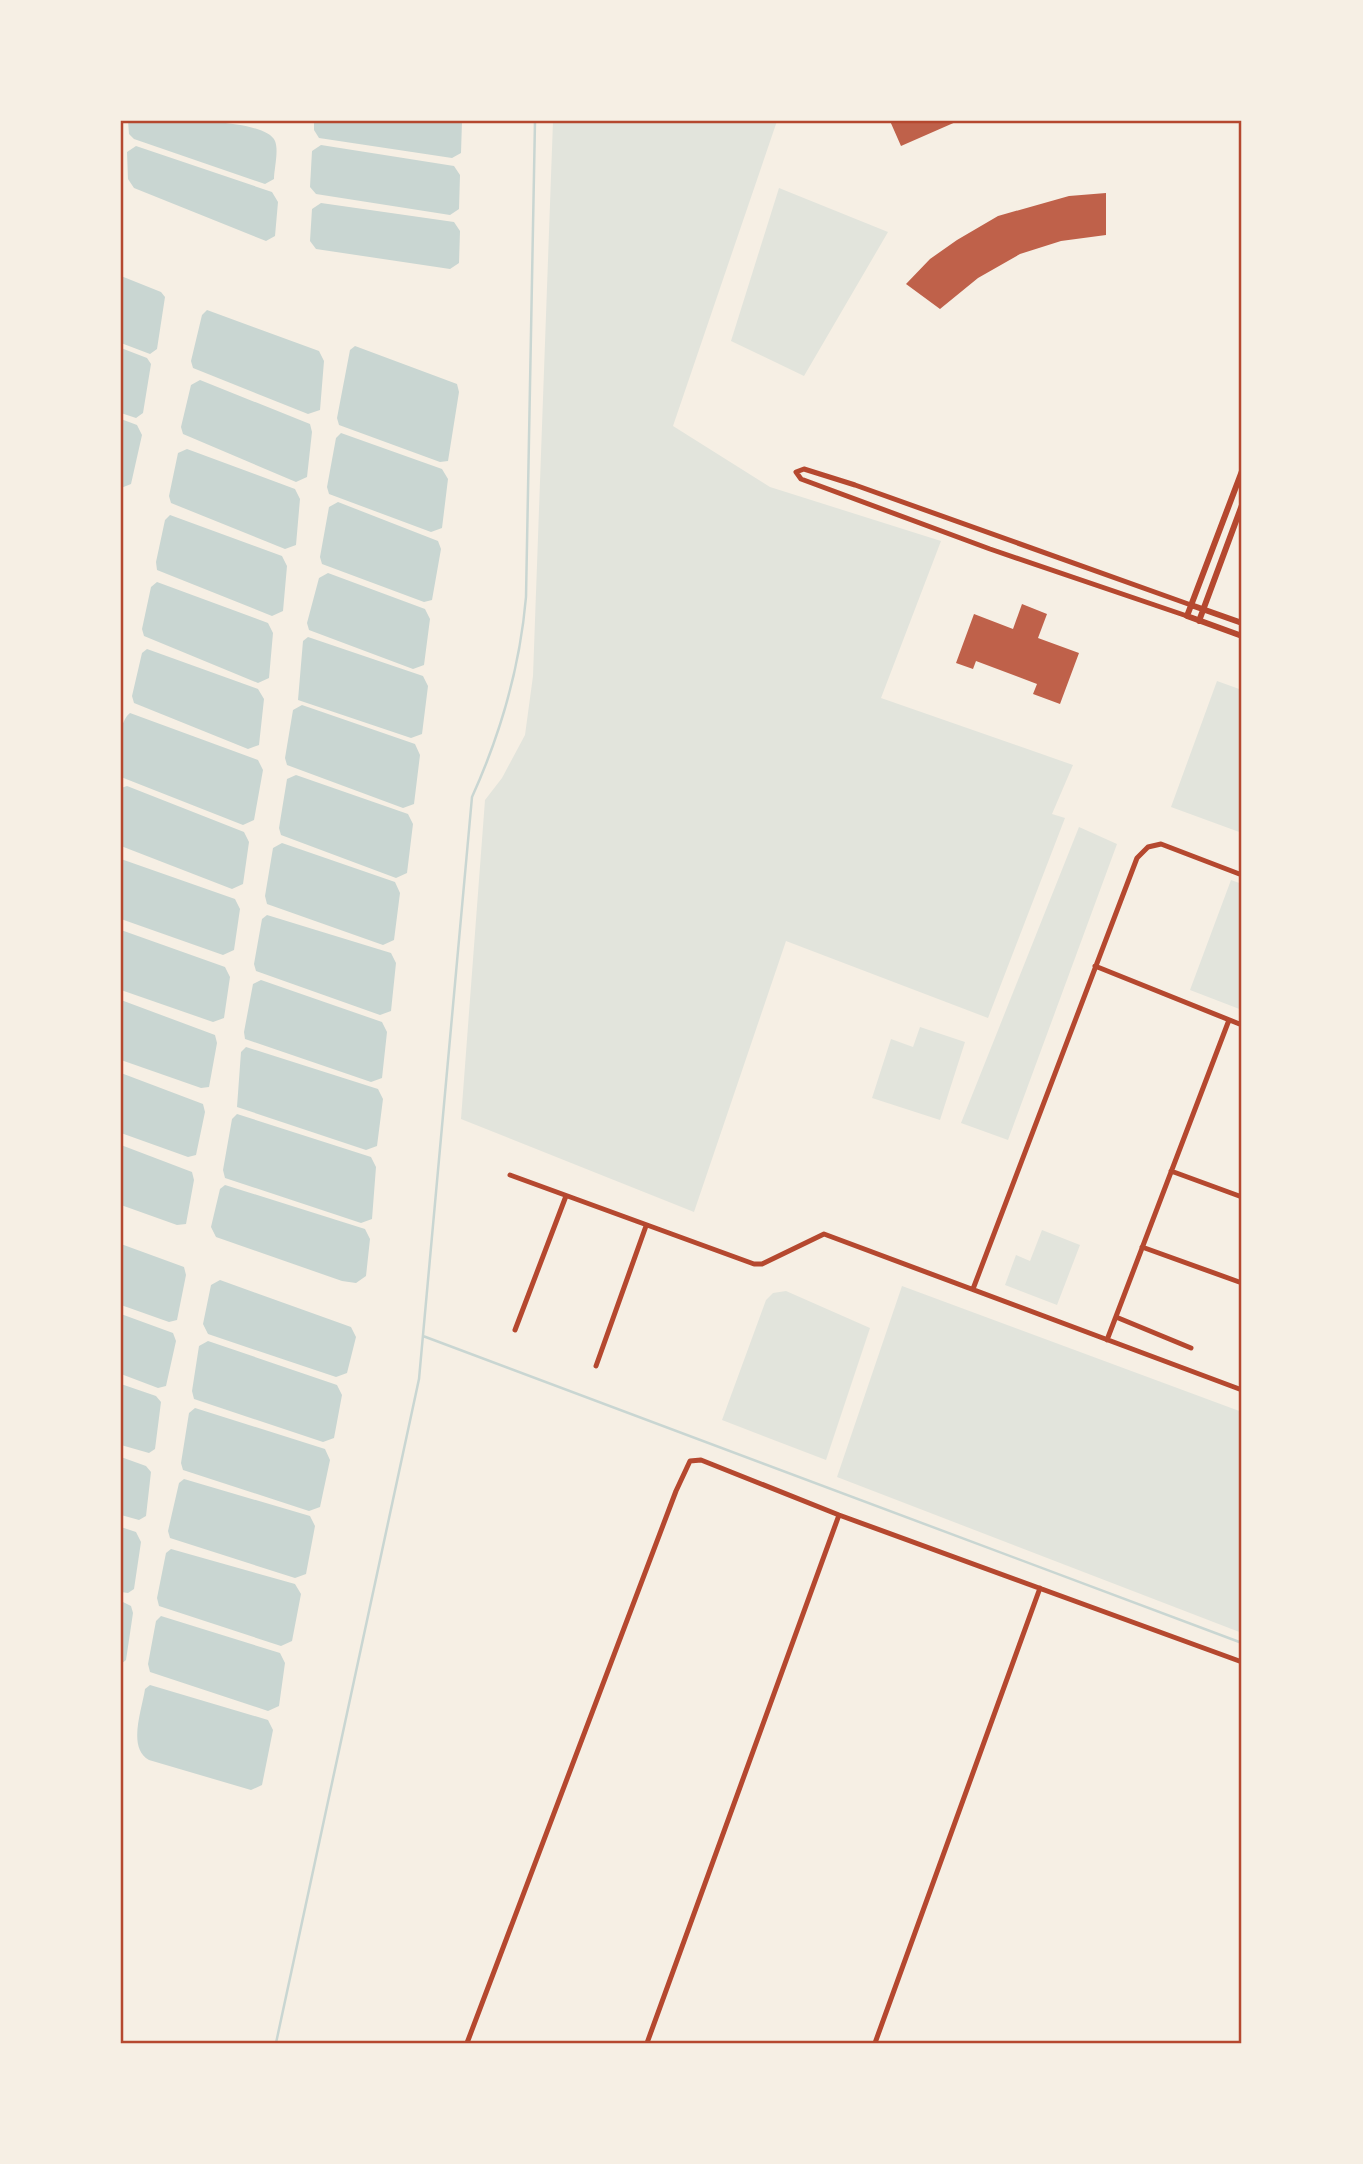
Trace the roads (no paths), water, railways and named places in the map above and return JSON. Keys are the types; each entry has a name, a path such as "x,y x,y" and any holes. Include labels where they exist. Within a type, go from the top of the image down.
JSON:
{"street":[{"path":"1242,623 855,485 804,468 796,472 801,479 990,549 1242,636"},
{"path":"1187,617 1242,471"},
{"path":"1199,621 1242,505"},
{"path":"973,1289 1137,858 1148,847 1161,844 1242,875"},
{"path":"1096,966 1242,1025"},
{"path":"1107,1340 1229,1020"},
{"path":"1171,1171 1242,1198"},
{"path":"510,1175 754,1264 762,1264 824,1234 1242,1390"},
{"path":"515,1330 566,1196"},
{"path":"596,1366 646,1226"},
{"path":"1142,1247 1242,1283"},
{"path":"1116,1317 1191,1348"},
{"path":"467,2043 688,1465 694,1460 1242,1662"},
{"path":"647,2043 839,1515"},
{"path":"875,2043 1041,1588"}],"waterway":[{"path":"276,2043 419,1379 472,797 492,749 508,699 523,623 526,597 535,121"},
{"path":"423,1336 1242,1643"}]}
